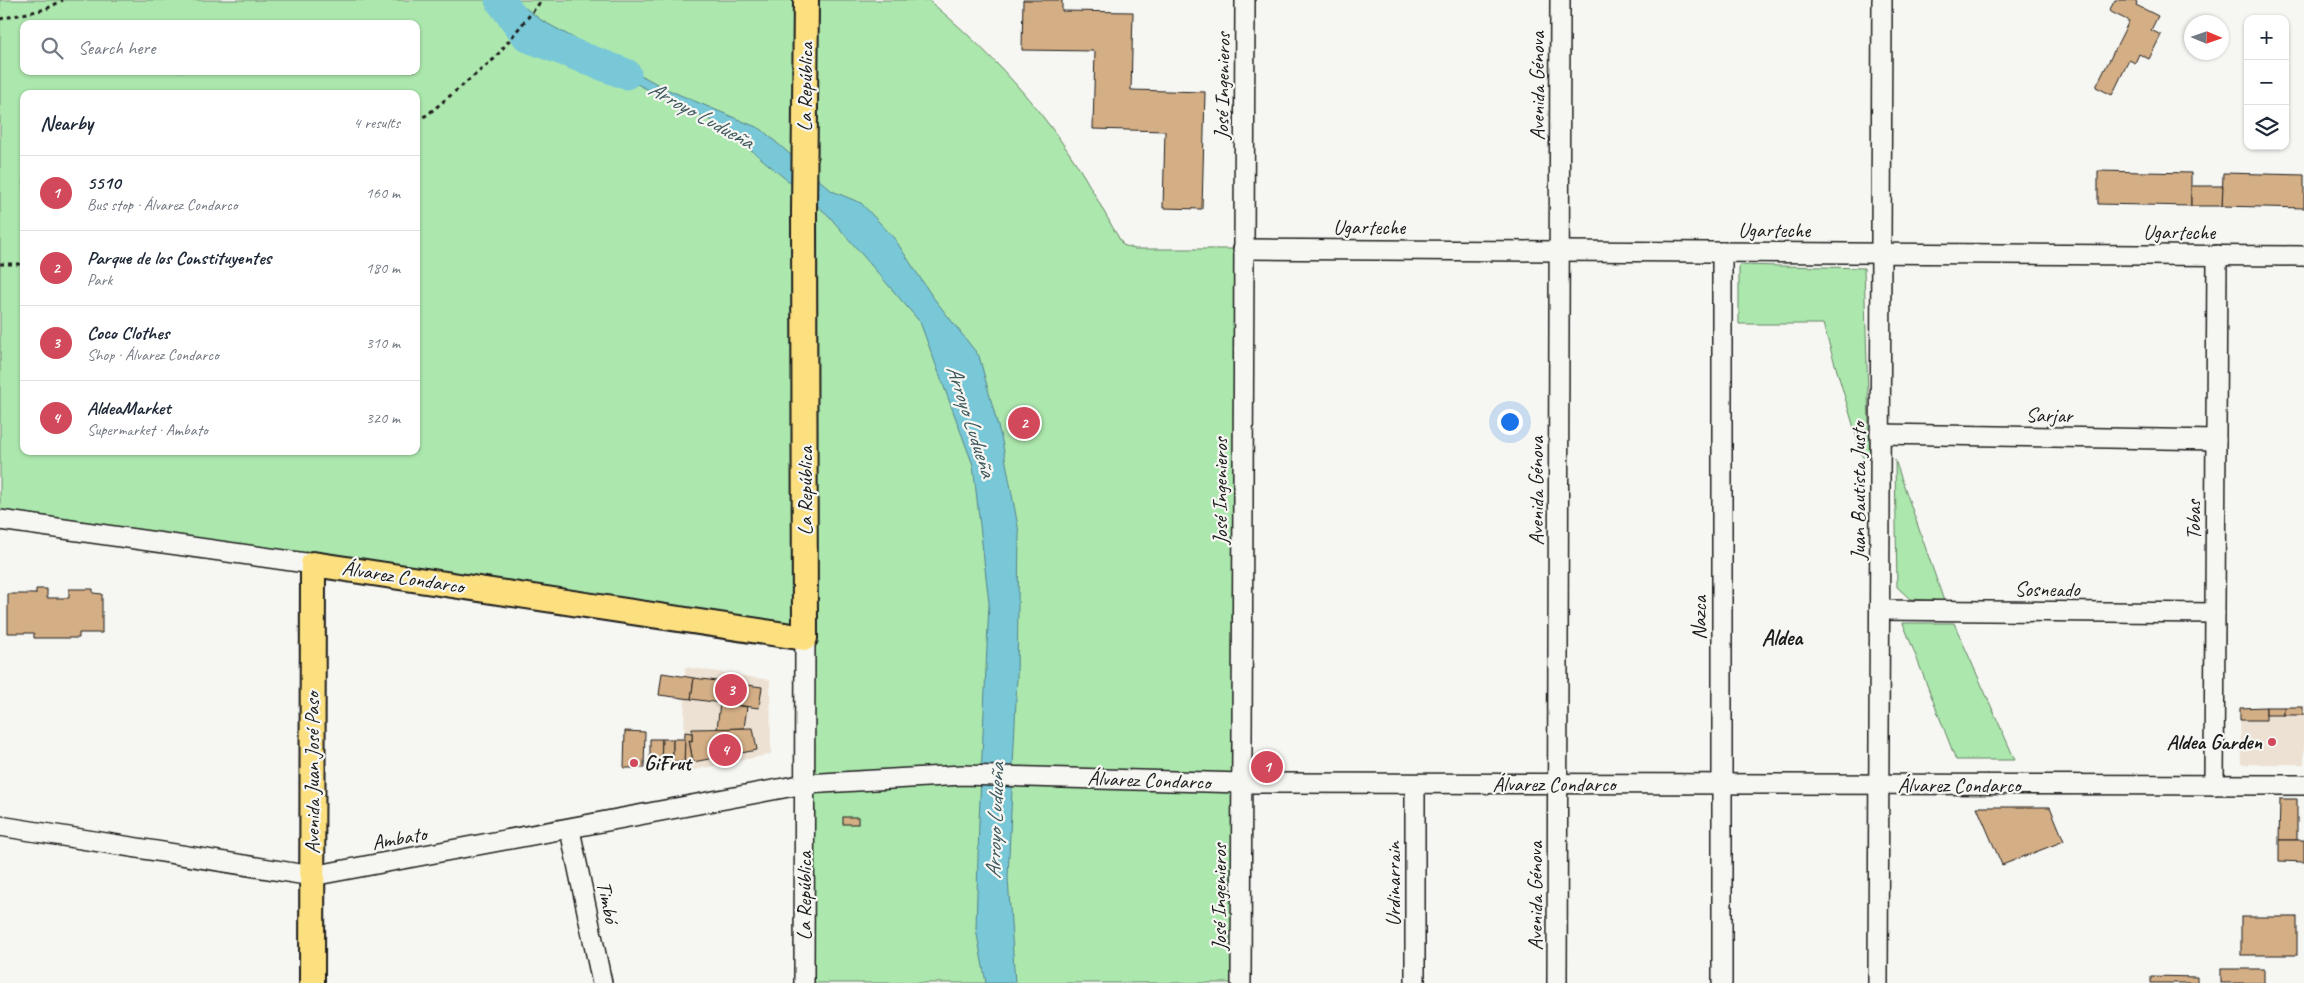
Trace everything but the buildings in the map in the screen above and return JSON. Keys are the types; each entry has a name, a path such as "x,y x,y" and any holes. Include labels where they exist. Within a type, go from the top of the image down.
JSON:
{"main road":[{"name":"La República","path":"805,638 804,214 806,0"},
{"name":"Álvarez Condarco","path":"313,564 805,638"},
{"name":"Avenida Juan José Paso","path":"312,983 313,564"}],"street":[{"name":"José Ingenieros","path":"1242,983 1243,249 1246,0"},
{"name":"Avenida Génova","path":"1557,983 1560,0"},
{"name":"Juan Bautista Justo","path":"1878,983 1882,0"},
{"name":"Ugarteche","path":"1243,249 2304,256"},
{"name":"Nazca","path":"1722,252 1722,983"},
{"name":"Tobas","path":"2214,785 2217,255"},
{"name":"Sarjar","path":"1880,434 2216,440"},
{"name":"Álvarez Condarco","path":"0,520 313,564"},
{"name":"Sosneado","path":"1880,610 2215,612"},
{"name":"La República","path":"804,983 805,638"},
{"name":"Álvarez Condarco","path":"805,784 962,775 1242,783 2304,785"},
{"name":"Ambato","path":"0,826 312,876 570,830 805,784"},
{"name":"Urdinarrain","path":"1415,784 1415,983"},
{"name":"Timbó","path":"570,830 602,983"}],"path":[{"path":"0,19 46,9 64,0"},
{"path":"420,118 494,59 542,0"},
{"path":"0,264 20,264"}],"shaded area":[{"path":"685,667 770,680 771,754 684,772"},
{"name":"Aldea Garden","path":"2304,707 2304,764 2241,764 2240,708"}],"green space":[{"path":"0,0 928,0 993,60 1051,127 1084,176 1123,245 1135,249 1243,249 1241,983 804,983 805,638 0,520"},
{"path":"1739,265 1864,268 1870,458 1863,458 1823,324 1739,324"},
{"path":"1895,460 1944,601 1910,599 1897,587"},
{"path":"1903,623 1954,623 2015,760 1956,760"}],"water":[{"name":"Arroyo Ludueña","path":"495,0 515,0 541,20 666,89 761,129 832,191 861,203 894,238 932,296 979,356 1002,441 1019,532 1017,678 1008,878 1015,983 986,983 976,929 989,603 973,465 920,322 828,215 724,127 513,23"}],"waterway":[{"name":"Arroyo Ludueña","path":"500,0 528,37 626,74"}],"place":[{"name":"Parque de los Constituyentes","path":"1024,423"},
{"name":"Coco Clothes","path":"731,690"},
{"name":"Aldea Garden","path":"2272,742"},
{"name":"AldeaMarket","path":"725,750"},
{"name":"GiFrut","path":"634,763"},
{"name":"5510","path":"1267,767"}],"district":[{"name":"Aldea","path":"1782,638"}]}
